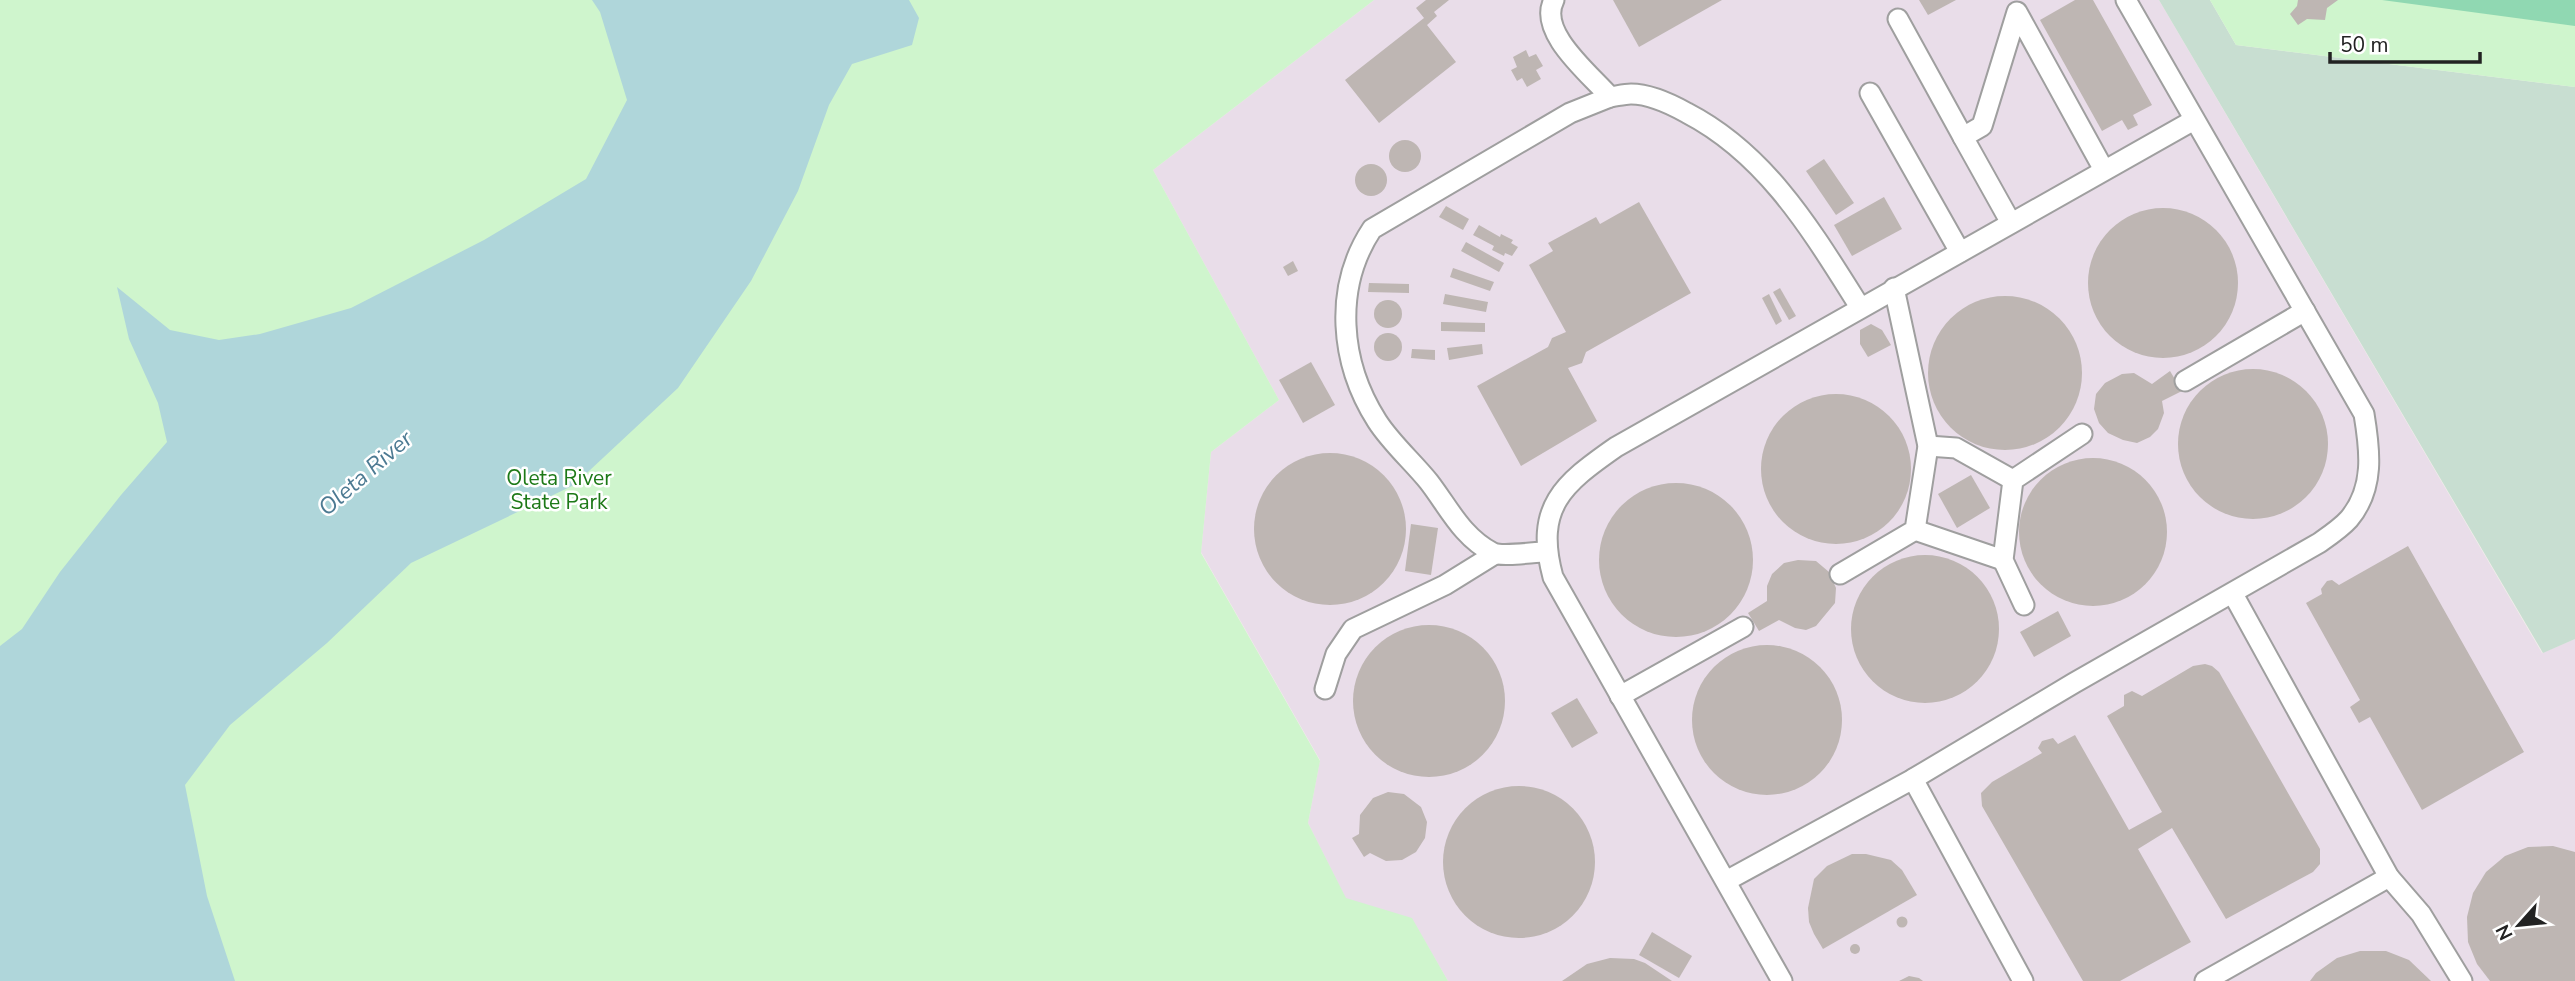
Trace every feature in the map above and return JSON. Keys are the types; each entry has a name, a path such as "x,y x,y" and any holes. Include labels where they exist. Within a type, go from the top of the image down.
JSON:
{"lane":[{"path":"1554,0 1550,13 1551,25 1557,37 1610,97"},
{"path":"1726,881 1913,779 2074,683 2319,544 2349,519 2366,488 2371,455 2364,414 2126,0"},
{"path":"2018,6 2104,170"},
{"path":"1963,137 1982,126 2018,6"},
{"path":"1898,19 2011,223"},
{"path":"1870,93 1960,252"},
{"path":"1495,554 1464,533 1441,497 1378,422 1354,375 1347,349 1346,313 1352,268 1359,248 1371,229 1570,113 1610,97 1632,94 1674,106 1740,148 1787,197 1807,223 1860,307"},
{"path":"1782,981 1553,577 1546,552 1546,534 1562,489 1583,470 1616,447 2194,120"},
{"path":"1894,288 1928,446 1915,530"},
{"path":"2185,381 2305,311"},
{"path":"2024,605 2003,560 2013,480 2082,434"},
{"path":"1928,446 1956,448 2013,480"},
{"path":"1840,574 1915,530 2003,560"},
{"path":"1325,689 1336,654 1353,629 1445,585 1495,554 1546,552"},
{"path":"2233,594 2389,877 2421,914 2462,981"},
{"path":"1620,696 1743,627"},
{"path":"1913,779 2024,981"},
{"path":"2205,981 2389,877"}],"shaded area":[{"path":"1374,0 2159,0 2542,653 2575,639 2575,981 1448,981 1412,919 1346,899 1308,823 1320,760 1201,552 1211,452 1279,400 1153,170"}],"green space":[{"name":"Oleta River State Park","path":"0,0 1374,0 1153,170 1279,400 1211,452 1201,553 1320,761 1308,823 1346,898 1412,918 1448,981 0,981"},
{"path":"2159,0 2210,0 2236,45 2575,87 2575,639 2543,653"},
{"path":"2210,0 2575,0 2575,87 2236,45"},
{"path":"2382,0 2575,0 2575,26"}],"water":[{"name":"Oleta River","path":"592,0 909,0 919,18 912,45 852,64 829,105 798,191 751,281 678,388 574,485 411,563 327,643 230,725 185,785 207,896 235,981 0,981 0,646 22,629 60,572 167,442 158,403 129,339 117,287 170,330 219,340 260,334 351,308 484,240 586,179 627,100 600,12"}],"building":[{"path":"1426,0 1449,0 1434,12 1437,16 1427,25 1456,62 1379,123 1345,80 1424,18 1416,8"},
{"path":"1613,0 1722,0 1639,47"},
{"path":"1919,0 1956,0 1928,15"},
{"path":"2075,0 2093,0 2152,105 2133,115 2138,125 2128,130 2122,120 2102,131 2040,20"},
{"path":"2298,0 2338,0 2327,8 2325,20 2307,19 2298,25 2290,14 2297,6"},
{"path":"1526,50 1529,57 1536,54 1543,66 1536,70 1541,79 1527,87 1522,78 1517,81 1511,70 1517,67 1513,57"},
{"path":"1405,140 1416,145 1421,156 1416,167 1405,172 1394,167 1389,156 1394,145"},
{"path":"1824,159 1854,203 1836,215 1806,171"},
{"path":"1371,164 1382,169 1387,180 1382,191 1371,196 1360,191 1355,180 1360,169"},
{"path":"1884,197 1902,229 1852,256 1834,225"},
{"path":"1639,202 1691,293 1586,352 1582,363 1568,368 1597,421 1521,466 1477,386 1548,347 1552,338 1566,332 1529,265 1553,251 1548,243 1596,217 1600,224"},
{"path":"1446,206 1469,219 1463,230 1439,217"},
{"path":"2163,208 2192,214 2205,220 2216,230 2226,241 2232,254 2238,283 2232,312 2226,325 2216,336 2205,346 2192,352 2163,358 2134,352 2121,346 2110,336 2100,325 2094,312 2088,283 2094,254 2100,241 2110,230 2121,220 2134,214"},
{"path":"1479,225 1500,237 1501,234 1513,240 1511,243 1518,247 1512,256 1505,253 1504,256 1492,250 1494,246 1473,235"},
{"path":"1466,242 1504,263 1499,272 1461,251"},
{"path":"1293,261 1298,271 1288,276 1283,267"},
{"path":"1453,268 1494,282 1490,291 1450,277"},
{"path":"1369,283 1409,284 1409,293 1368,292"},
{"path":"1780,288 1796,316 1789,320 1773,292"},
{"path":"1445,294 1488,302 1486,312 1443,304"},
{"path":"1769,294 1782,321 1776,325 1762,298"},
{"path":"2005,296 2034,302 2059,319 2076,344 2082,373 2076,402 2059,427 2034,444 2005,450 1976,444 1951,427 1934,402 1928,373 1934,344 1951,319 1976,302"},
{"path":"1388,300 1398,304 1402,314 1398,324 1388,328 1378,324 1374,314 1378,304"},
{"path":"1441,322 1485,323 1485,332 1441,331"},
{"path":"1871,324 1882,330 1891,345 1868,357 1860,344 1860,330"},
{"path":"1388,333 1398,337 1402,347 1398,357 1388,361 1378,357 1374,347 1378,337"},
{"path":"1482,344 1483,354 1449,360 1447,348"},
{"path":"1412,349 1435,350 1435,360 1411,358"},
{"path":"1311,362 1335,405 1303,423 1279,380"},
{"path":"2253,369 2282,375 2306,391 2322,415 2328,444 2322,473 2306,497 2282,513 2253,519 2224,513 2200,497 2184,473 2178,444 2184,415 2200,391 2224,375"},
{"path":"2170,371 2182,391 2162,401 2164,413 2158,429 2150,437 2137,443 2123,440 2108,433 2099,423 2094,409 2096,394 2105,383 2122,374 2134,373 2152,384"},
{"path":"1836,394 1865,399 1889,416 1906,440 1911,469 1906,498 1889,522 1865,539 1836,544 1807,539 1783,522 1766,498 1761,469 1766,440 1783,416 1807,399"},
{"path":"1330,453 1359,459 1384,475 1400,500 1406,529 1400,558 1384,583 1359,599 1330,605 1301,599 1276,583 1260,558 1254,529 1260,500 1276,475 1301,459"},
{"path":"2093,458 2121,463 2146,479 2162,504 2167,532 2162,560 2146,585 2121,601 2093,606 2065,601 2040,585 2024,560 2019,532 2024,504 2040,479 2065,463"},
{"path":"1971,475 1990,508 1957,528 1938,494"},
{"path":"1676,483 1705,489 1730,506 1747,531 1753,560 1747,589 1730,614 1705,631 1676,637 1647,631 1622,614 1605,589 1599,560 1605,531 1622,506 1647,489"},
{"path":"1411,524 1438,528 1431,575 1405,571"},
{"path":"2408,546 2524,752 2422,810 2370,717 2359,723 2350,707 2360,700 2306,603 2322,594 2321,589 2327,581 2332,580 2339,585"},
{"path":"1925,555 1953,561 1977,577 1993,601 1999,629 1993,657 1977,681 1953,697 1925,703 1897,697 1873,681 1857,657 1851,629 1857,601 1873,577 1897,561"},
{"path":"1798,560 1816,561 1829,572 1836,588 1835,603 1816,626 1806,630 1779,620 1759,631 1748,613 1767,601 1767,586 1772,574 1784,563"},
{"path":"2058,611 2071,636 2034,657 2020,632"},
{"path":"1429,625 1458,631 1483,647 1499,672 1505,701 1499,730 1483,755 1458,771 1429,777 1400,771 1375,755 1359,730 1353,701 1359,672 1375,647 1400,631"},
{"path":"1767,645 1796,651 1820,667 1836,691 1842,720 1836,749 1820,773 1796,789 1767,795 1738,789 1714,773 1698,749 1692,720 1698,691 1714,667 1738,651"},
{"path":"2205,664 2219,672 2320,849 2320,864 2313,872 2226,919 2172,828 2138,849 2191,942 2120,981 2083,981 1982,806 1981,793 1992,782 2042,753 2038,748 2042,741 2053,738 2058,744 2075,735 2129,830 2162,812 2107,716 2124,706 2124,695 2132,691 2142,696 2193,666"},
{"path":"1577,698 1598,733 1572,748 1551,713"},
{"path":"1519,786 1548,792 1573,808 1589,833 1595,862 1589,891 1573,916 1548,932 1519,938 1490,932 1465,916 1449,891 1443,862 1449,833 1465,808 1490,792"},
{"path":"1388,792 1404,794 1421,807 1427,822 1425,838 1416,852 1402,860 1386,861 1370,853 1364,857 1352,838 1359,834 1360,815 1373,798"},
{"path":"2553,846 2575,852 2575,981 2490,981 2477,964 2468,942 2467,917 2473,893 2486,872 2505,856 2528,847"},
{"path":"1852,854 1866,854 1891,860 1902,870 1917,895 1823,949 1809,922 1808,908 1814,879 1827,866"},
{"path":"1902,916 1908,922 1902,928 1896,922"},
{"path":"1652,932 1692,956 1679,978 1639,955"},
{"path":"1855,944 1859,945 1859,953 1855,954 1851,953 1850,949 1851,945"},
{"path":"2360,951 2386,951 2409,960 2431,981 2310,981 2316,973 2337,958"},
{"path":"1610,958 1634,959 1645,963 1672,981 1562,981 1587,964"},
{"path":"1909,976 1919,978 1923,981 1899,981"}]}
